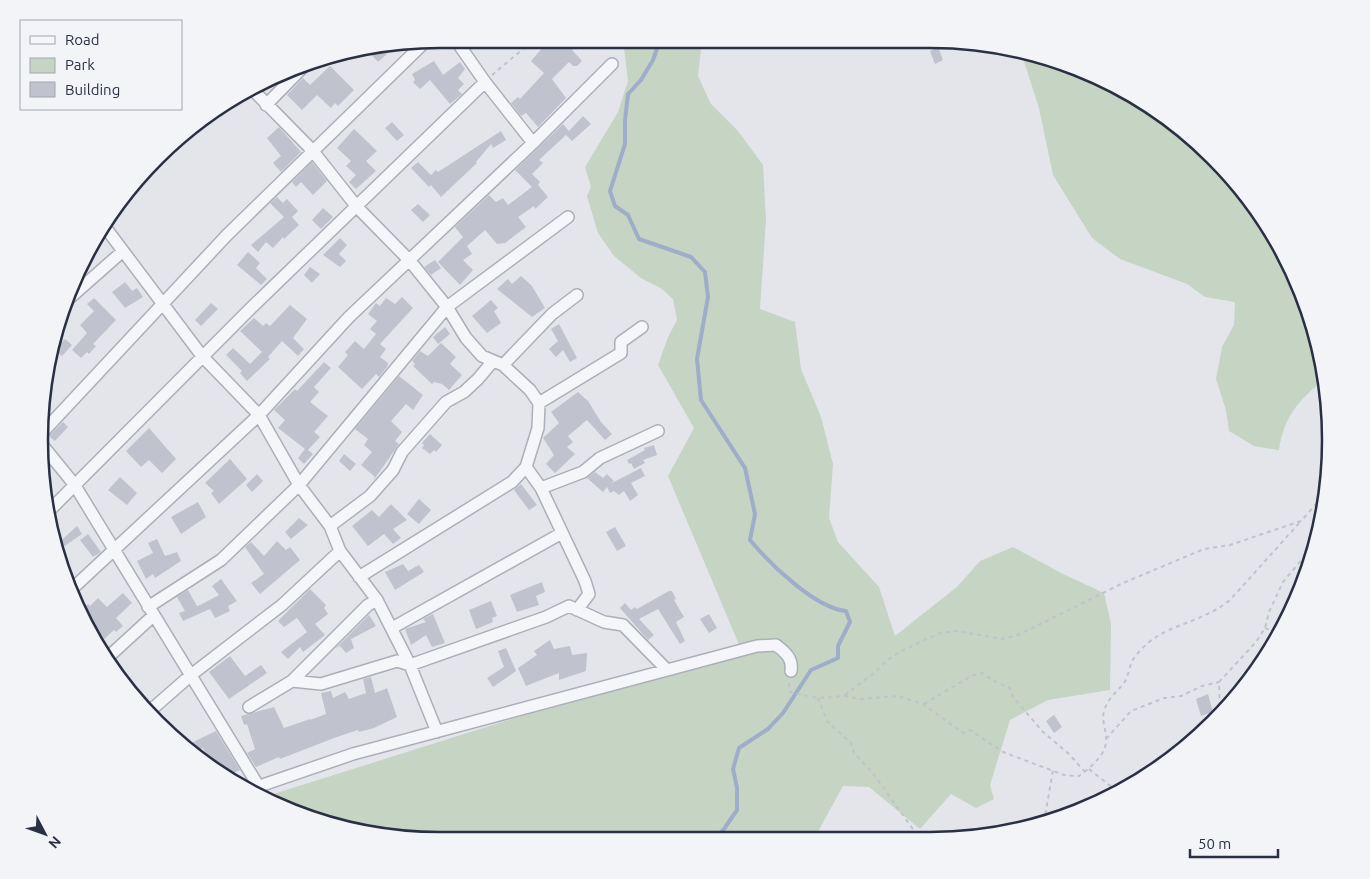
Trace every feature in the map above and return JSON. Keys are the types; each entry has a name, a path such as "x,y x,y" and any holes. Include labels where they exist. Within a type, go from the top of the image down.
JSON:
{"street":[{"path":"48,426 160,304 312,150 419,48"},
{"path":"461,48 485,82 533,143"},
{"path":"75,586 258,415 349,316 410,261 612,64"},
{"path":"266,105 295,75"},
{"path":"53,506 202,356 485,82"},
{"path":"256,93 312,150 357,207 410,261 447,308 466,338 482,356 498,363 530,390 539,403 538,428 526,467 512,482 360,576"},
{"path":"111,653 150,612 221,560 299,485 447,308 568,217"},
{"path":"108,231 160,304 202,356 258,415 299,485 330,526 340,551 377,600 410,665 437,732"},
{"path":"75,294 123,251"},
{"path":"330,526 370,496 392,470 402,452 446,402 471,386 552,314 577,295"},
{"path":"539,403 621,353 621,342 642,327"},
{"path":"541,488 583,472 600,458 658,431"},
{"path":"48,452 74,484 115,549 150,612 191,675 253,784"},
{"path":"526,467 541,488 585,581 589,594 577,610"},
{"path":"392,628 562,533"},
{"path":"154,708 191,675 260,623 340,551"},
{"path":"249,707 292,681 368,605 377,600"},
{"path":"292,681 309,685 321,684 397,661 410,665 546,617 569,606 604,622 623,624 667,670"},
{"path":"258,787 353,754 767,644 776,645 789,657 792,671"}],"path":[{"path":"485,82 524,48"},
{"path":"792,671 790,692 818,698 844,696 861,700 898,696 923,704 963,733 970,730 1003,752 1072,776 1079,776 1089,769 1102,754 1106,738 1103,723 1108,700 1125,682 1132,660 1151,639 1169,629 1217,611 1230,600 1317,504"},
{"path":"844,696 893,656 940,633 956,631 1002,639 1018,635 1123,583 1204,549 1230,545 1301,521"},
{"path":"1106,738 1131,711 1164,698 1181,696 1202,686 1219,682 1256,642 1265,628 1269,612 1283,582 1305,555"},
{"path":"1265,628 1272,631"},
{"path":"923,704 972,676 982,673 1010,688 1013,697 1048,738 1069,754 1085,772"},
{"path":"1219,682 1220,704"},
{"path":"818,698 827,721 851,743 854,753 876,778 915,832"},
{"path":"1089,769 1112,787"},
{"path":"1045,814 1053,770"}],"green space":[{"path":"624,48 701,48 698,76 711,104 738,131 763,165 766,220 760,309 795,322 801,369 821,417 833,464 829,518 838,542 879,587 895,636 958,586 980,561 1013,547 1063,574 1104,593 1111,624 1110,690 1048,700 1010,720 990,785 994,799 976,808 951,794 920,829 869,787 843,786 818,832 440,832 414,831 363,824 313,811 273,794 740,647 668,476 694,428 658,365 668,337 677,320 673,299 662,289 641,278 614,256 598,233 587,196 591,187 585,167 618,112 628,81"},
{"path":"1023,59 1081,77 1126,100 1148,114 1208,162 1256,222 1270,244 1293,289 1309,338 1318,384 1308,393 1289,417 1281,438 1279,450 1254,446 1229,431 1226,410 1216,379 1222,347 1234,325 1235,302 1205,297 1187,284 1120,259 1092,238 1053,175 1039,108"}],"building":[{"path":"542,48 574,48 572,50 582,61 577,66 573,66 569,62 552,79 566,98 538,127 526,113 521,116 511,103 518,97 520,99 544,73 531,61"},
{"path":"938,48 943,60 935,64 930,51"},
{"path":"391,51 378,62 371,54"},
{"path":"434,61 443,75 460,62 465,69 458,78 464,84 458,90 462,94 450,104 430,80 420,89 413,82 415,80 412,74"},
{"path":"330,66 354,90 338,106 335,103 331,108 317,95 302,110 287,95 303,78 310,85"},
{"path":"583,116 591,124 572,141 566,135 539,160 543,163 532,174 540,182 538,185 548,197 535,209 534,206 518,217 526,227 505,243 497,244 485,230 467,246 472,254 463,260 473,270 460,285 438,262 463,237 455,227 489,195 496,202 503,198 508,205 532,187 515,170 563,124 569,131"},
{"path":"392,122 404,135 397,141 385,128"},
{"path":"279,127 301,152 281,172 273,163 281,156 267,138"},
{"path":"354,129 377,151 366,161 376,171 356,189 349,182 356,175 346,166 351,161 337,148"},
{"path":"501,131 506,140 493,148 491,144 477,163 441,197 431,185 429,187 411,168 418,162 431,175 436,170 438,172"},
{"path":"312,162 327,181 313,195 301,182 296,187 292,182"},
{"path":"277,197 283,203 287,199 298,211 292,217 299,225 284,239 283,237 273,248 266,242 258,252 251,245 284,217 270,203"},
{"path":"418,204 430,215 423,222 411,210"},
{"path":"323,208 333,217 321,229 312,220"},
{"path":"340,238 347,245 339,254 346,261 340,267 323,255"},
{"path":"248,252 260,263 256,268 267,279 261,285 237,265"},
{"path":"435,260 441,268 431,275 424,267"},
{"path":"310,267 320,274 312,283 304,275"},
{"path":"521,276 532,286 545,308 532,317 497,289 508,279 512,284"},
{"path":"125,282 132,291 137,288 143,297 125,308 112,292"},
{"path":"402,297 413,308 380,344 386,349 380,357 388,363 387,367 379,377 376,374 362,389 338,367 348,355 345,352 355,341 364,349 376,334 370,329 377,321 368,314 376,303 380,306 386,298 395,304"},
{"path":"94,298 116,320 93,344 96,346 89,354 87,352 81,358 72,350 87,333 80,325 94,311 87,304"},
{"path":"491,300 498,308 494,311 501,323 487,333 472,316"},
{"path":"211,303 218,309 201,326 195,320"},
{"path":"290,305 307,319 293,338 304,349 298,356 282,341 268,357 270,359 247,381 240,373 242,371 226,355 233,348 250,364 262,352 240,331 254,318 263,326 266,323 270,326"},
{"path":"559,324 577,358 570,362 563,350 556,357 549,349 558,341 551,329"},
{"path":"445,327 450,334 438,344 433,337"},
{"path":"65,339 72,345 62,356 58,352 59,345"},
{"path":"441,343 456,357 450,364 462,375 449,390 442,384 434,382 432,384 413,366 415,364 412,361 420,351 428,356"},
{"path":"324,362 331,368 314,387 319,392 310,402 328,416 314,432 320,437 308,450 313,454 304,464 298,458 305,449 278,428 285,420 274,410 295,389 297,391"},
{"path":"399,376 423,395 413,410 406,404 391,421 402,432 395,441 399,444 373,481 375,477 361,465 372,452 364,445 368,439 355,429"},
{"path":"578,392 588,401 601,422 612,434 605,440 587,420 568,436 573,442 567,447 575,454 555,473 546,464 554,455 543,438 559,423 551,412"},
{"path":"63,422 68,427 55,441 49,436"},
{"path":"149,428 176,459 162,473 149,460 141,467 126,451"},
{"path":"430,434 442,445 436,452 434,450 430,454 422,448 424,445 422,443"},
{"path":"654,445 657,455 643,460 645,463 634,469 631,463 629,464 627,460 645,450 644,448"},
{"path":"344,454 356,464 350,471 339,461"},
{"path":"230,459 247,479 219,504 211,493 214,491 205,483"},
{"path":"641,468 645,476 631,483 638,495 630,501 624,491 619,495 614,491 610,493 607,487 603,492 587,478 595,472 603,478 607,474 614,481 610,484"},
{"path":"257,474 263,481 252,492 246,485"},
{"path":"120,477 137,493 127,505 108,490"},
{"path":"521,484 537,505 529,510 514,490"},
{"path":"419,499 431,510 419,524 407,514"},
{"path":"198,502 206,517 181,534 171,517"},
{"path":"391,504 407,520 393,529 401,538 393,544 384,534 368,546 352,526 372,510 379,517"},
{"path":"299,518 308,525 291,539 285,532"},
{"path":"77,526 82,534 63,547 61,541"},
{"path":"615,527 626,546 617,551 606,532"},
{"path":"88,534 101,552 93,557 80,540"},
{"path":"157,539 165,556 177,552 181,561 155,578 153,574 146,579 137,561 153,553 148,543"},
{"path":"277,541 286,550 290,547 300,560 260,594 251,583 264,574 245,547 251,542 264,556"},
{"path":"403,564 408,571 419,565 424,572 395,590 385,572"},
{"path":"221,579 237,601 228,606 230,611 215,618 210,609 183,621 179,613 185,611 177,597 188,590 197,606 200,605 219,595 212,586"},
{"path":"542,582 545,592 536,596 539,605 517,612 510,595"},
{"path":"310,589 326,605 324,608 328,614 315,624 325,635 303,652 300,647 288,659 281,652 307,632 297,618 284,627 278,621"},
{"path":"672,591 676,599 674,600 684,617 676,622 685,641 680,644 658,609 639,619 654,635 648,640 620,608 625,603 631,610 635,607 637,609"},
{"path":"123,593 132,603 116,618 123,626 116,632 114,630 103,640 85,607 88,604 90,606 98,598 107,607"},
{"path":"491,601 497,616 492,618 493,622 476,629 469,610"},
{"path":"433,614 445,643 432,647 426,635 411,645 405,629 426,622 423,619"},
{"path":"709,614 717,628 709,633 700,619"},
{"path":"369,615 376,626 351,639 354,648 346,653 340,646 336,648"},
{"path":"550,640 554,649 570,646 572,655 587,653 586,671 559,680 559,673 526,686 518,668 537,655 534,651"},
{"path":"506,648 516,671 493,687 487,678 504,667 498,651"},
{"path":"230,656 245,676 261,665 267,673 229,699 209,672"},
{"path":"371,677 375,693 387,688 397,717 374,728 359,732 358,730 280,759 279,757 256,767 247,753 255,749 247,724 244,725 241,716 274,707 284,728 326,714 321,693 331,691 333,698 345,692 349,699 366,693 363,679"},
{"path":"1208,694 1213,712 1201,716 1196,699"},
{"path":"1054,715 1062,727 1054,733 1046,721"},
{"path":"216,731 240,770 234,773 205,753 203,748 200,749 192,743"}],"waterway":[{"path":"657,48 653,60 641,80 628,94 625,144 610,191 615,206 628,215 639,239 691,257 705,272 708,297 697,359 701,400 745,468 755,514 750,540 769,561 807,594 834,608 846,611 850,622 838,646 838,658 811,670 783,713 768,729 739,748 733,769 737,788 737,810 721,832"}]}
